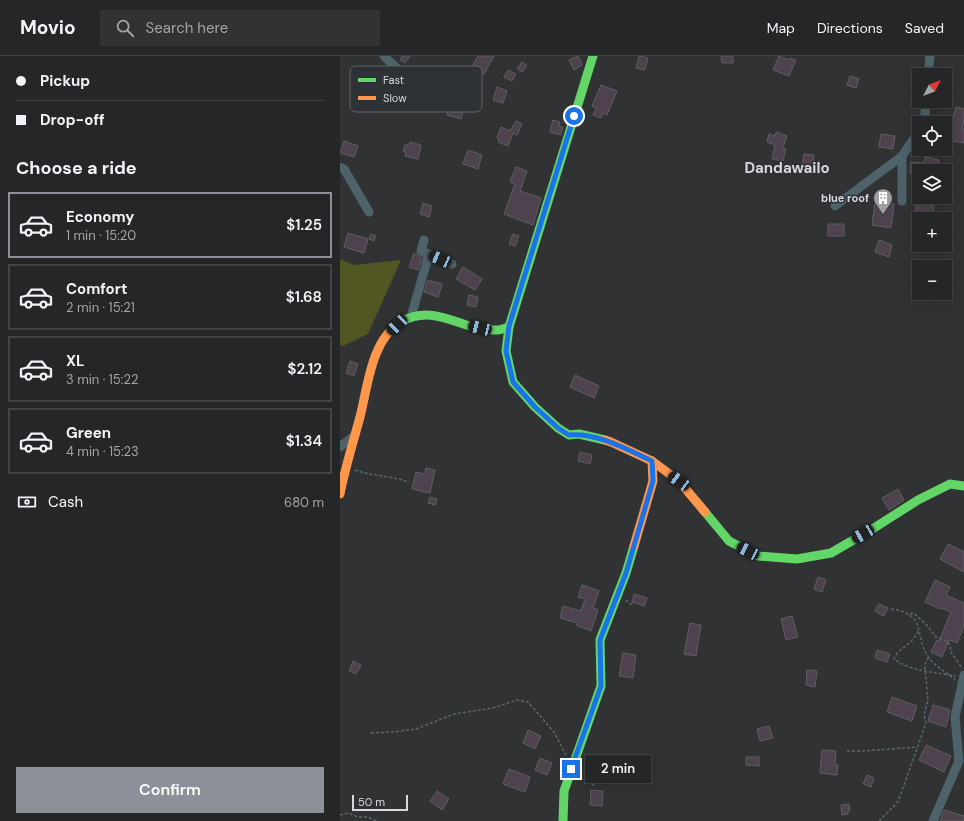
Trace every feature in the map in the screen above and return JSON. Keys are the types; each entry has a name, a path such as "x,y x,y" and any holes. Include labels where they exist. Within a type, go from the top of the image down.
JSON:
{"street":[{"path":"384,56 395,66"},
{"path":"593,56 509,326 506,351 513,382 535,407 558,428 569,435 579,434 611,442 652,461 679,481 729,541 758,556 797,559 831,553 918,500 950,484 964,486"},
{"path":"929,68 930,56"},
{"path":"835,206 902,156 912,141"},
{"path":"902,156 902,201"},
{"path":"340,167 344,169 369,212"},
{"path":"424,240 422,251 452,264"},
{"path":"412,317 429,254"},
{"path":"340,494 367,382 377,352 385,337 397,325 412,317 435,315 480,328 497,330 509,326"},
{"path":"340,447 355,435"},
{"path":"563,821 564,791 601,686 600,640 626,573 649,495 653,481 652,461"},
{"path":"933,821 959,761 961,747 955,717 963,676"}],"path":[{"path":"346,466 377,476 392,477 409,482"},
{"path":"891,608 910,614 913,613 926,624 936,637 947,641 963,676"},
{"path":"910,614 916,621 918,631 929,657 938,667 950,675 963,676"},
{"path":"918,631 909,645 896,654 894,659 899,663 925,672 963,676"},
{"path":"879,821 898,802 926,723 924,715 928,700 925,664 929,657"},
{"path":"371,733 416,729 454,714 493,708 518,700 528,702 554,732 566,755 583,759 590,766 594,774 593,786"},
{"path":"847,751 917,747"},
{"path":"340,815 348,813 377,821"}],"green space":[{"path":"340,259 354,265 401,260 368,334 343,346 340,345"}],"building":[{"path":"402,56 410,56 405,63 400,60"},
{"path":"478,56 494,56 484,74 482,73 482,66 473,66"},
{"path":"578,56 582,65 574,70 569,60"},
{"path":"639,56 648,58 645,70 636,68"},
{"path":"721,56 733,56 733,63 722,63"},
{"path":"779,56 788,60 790,58 796,60 789,76 773,70"},
{"path":"522,62 527,66 522,72 517,69"},
{"path":"508,70 516,74 512,81 504,77"},
{"path":"850,76 859,79 856,88 847,85"},
{"path":"601,85 617,91 607,115 603,113 601,118 593,115 596,108 592,106"},
{"path":"497,87 507,91 503,103 493,100"},
{"path":"956,107 964,109 962,129 964,129 964,143 952,141 952,120"},
{"path":"448,112 463,112 461,119 447,115"},
{"path":"553,120 560,122 559,126 563,127 561,135 550,132"},
{"path":"516,121 522,124 517,135 513,133 508,146 498,142 499,140 497,138 501,127 510,131"},
{"path":"776,132 787,136 783,148 786,149 783,161 772,159 775,145 767,142 769,134 775,136"},
{"path":"881,134 895,136 893,149 879,147"},
{"path":"344,141 358,146 354,157 340,153"},
{"path":"410,142 421,145 418,159 405,156 406,152 403,151 405,145 409,145"},
{"path":"468,150 482,155 478,169 463,164"},
{"path":"804,154 814,155 812,168 802,166"},
{"path":"925,157 939,160 938,164 912,164 912,173 910,173 911,162 924,163"},
{"path":"516,167 527,171 520,191 541,198 533,225 504,214 515,184 510,182"},
{"name":"blue roof","path":"875,202 894,204 891,228 872,225"},
{"path":"423,203 432,206 429,217 420,214"},
{"path":"916,204 929,204 934,206 934,212 916,212"},
{"path":"828,224 844,224 844,236 828,236"},
{"path":"348,233 368,239 364,253 344,247"},
{"path":"371,234 376,236 374,241 369,239"},
{"path":"513,234 519,236 515,246 509,244"},
{"path":"879,240 892,245 889,257 875,252"},
{"path":"414,253 422,258 418,270 409,267"},
{"path":"463,267 482,279 475,290 456,279"},
{"path":"428,280 442,284 438,297 424,292"},
{"path":"469,295 478,297 476,307 467,305"},
{"path":"350,361 358,364 354,376 346,373"},
{"path":"575,375 599,386 594,398 570,387"},
{"path":"580,452 592,455 590,464 578,461"},
{"path":"426,468 435,470 430,493 412,489 416,472 425,474"},
{"path":"898,489 904,500 889,510 882,498"},
{"path":"430,497 437,499 435,505 428,503"},
{"path":"948,544 964,552 964,572 940,559"},
{"path":"818,577 826,580 822,592 814,589"},
{"path":"935,580 950,587 946,595 964,603 964,626 957,643 949,640 942,657 931,652 937,640 939,641 951,612 925,602"},
{"path":"582,585 599,591 593,608 598,610 591,631 576,625 577,623 560,618 563,606 581,611 585,599 578,597"},
{"path":"634,594 647,598 644,606 632,602"},
{"path":"879,604 888,608 884,616 875,611"},
{"path":"792,616 798,637 786,640 781,619"},
{"path":"690,623 701,625 696,656 684,654"},
{"path":"877,650 890,654 887,662 875,658"},
{"path":"623,653 636,655 633,678 619,676"},
{"path":"353,661 361,665 356,674 349,671"},
{"path":"807,670 817,671 815,687 806,685"},
{"path":"892,697 917,706 912,721 887,712"},
{"path":"933,705 950,710 946,727 928,721"},
{"path":"769,726 773,738 760,741 757,729"},
{"path":"528,730 541,736 535,749 523,743"},
{"path":"926,745 951,756 944,772 919,760"},
{"path":"822,750 836,751 835,764 838,765 837,775 820,773"},
{"path":"746,757 759,757 759,766 746,765"},
{"path":"540,758 552,763 547,775 535,770"},
{"path":"509,769 530,777 525,792 503,784"},
{"path":"867,775 874,778 871,787 863,784"},
{"path":"591,790 603,791 602,806 590,805"},
{"path":"437,791 449,799 442,810 430,801"},
{"path":"849,804 850,811 848,811 848,814 842,815 841,805"},
{"path":"944,810 964,816 964,821 940,821"}],"traffic: fast":[{"path":"593,56 509,327 506,351 513,382 535,407 558,428 569,435 579,434 605,440"},
{"path":"401,322 414,317 426,315 438,316 472,327 484,329 498,330 509,327"},
{"path":"705,512 729,541 758,556 797,559 831,553 918,500 950,484 964,486"},
{"path":"563,821 564,791 601,686 600,640 626,573 634,546"}],"traffic: slow":[{"path":"340,494 372,365 383,340 391,330 401,322"},
{"path":"605,440 652,461 679,481 705,512"},
{"path":"634,546 653,481 652,461"}],"place":[{"name":"blue roof","path":"883,215"}],"district":[{"name":"Dandawailo","path":"787,168"}],"route":[{"path":"571,769 601,686 600,640 626,573 653,481 652,461 611,442 579,434 569,435 558,428 535,407 513,382 506,351 509,326 574,116"}]}
